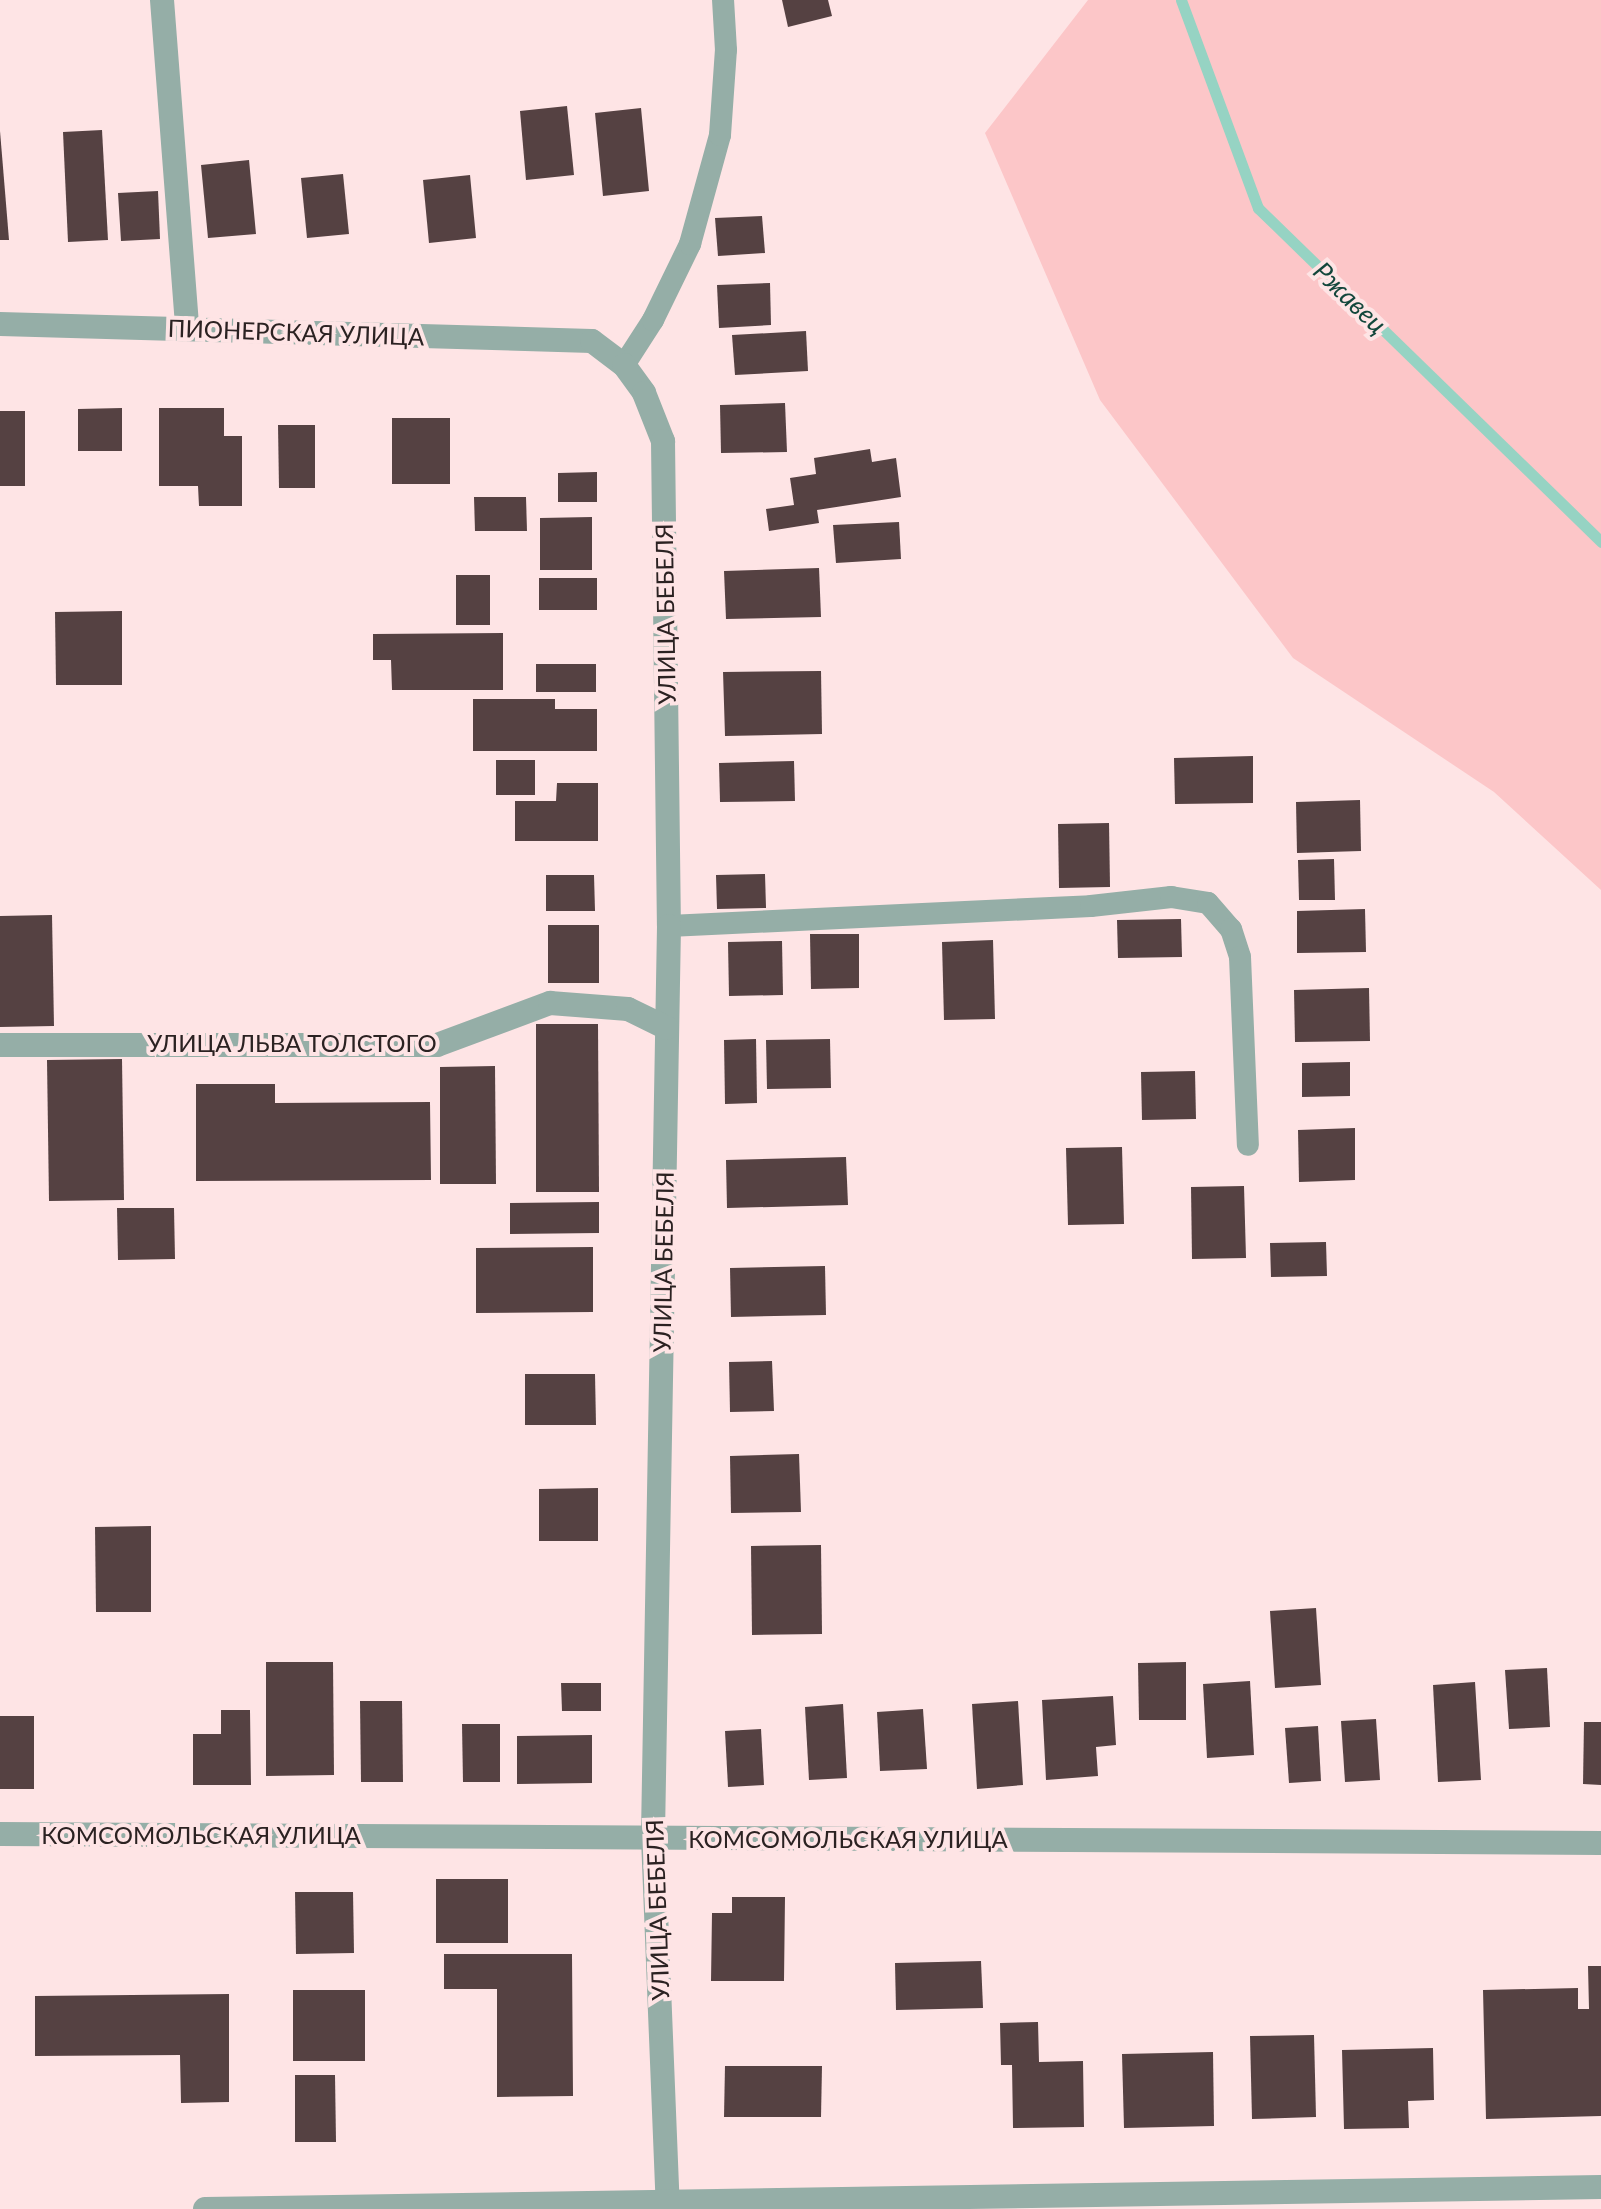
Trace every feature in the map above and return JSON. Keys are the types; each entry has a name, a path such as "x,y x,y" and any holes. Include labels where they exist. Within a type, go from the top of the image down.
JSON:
{"street":[{"path":"162,0 187,328"},
{"name":"ПИОНЕРСКАЯ УЛИЦА","path":"0,324 592,341"},
{"name":"УЛИЦА БЕБЕЛЯ","path":"592,341 624,365 644,393 663,441 669,926 653,1838 668,2205"},
{"name":"УЛИЦА ЛЬВА ТОЛСТОГО","path":"0,1045 437,1045 550,1003 628,1009 667,1028"},
{"name":"КОМСОМОЛЬСКАЯ УЛИЦА","path":"0,1834 1601,1843"},
{"path":"205,2209 668,2205 1601,2187"}],"lane":[{"path":"624,365 690,244 720,135 726,50 723,0"},
{"path":"669,926 1091,906 1171,897 1208,903 1231,929 1240,957 1248,1145"}],"shaded area":[{"path":"1088,0 1601,0 1601,890 1494,792 1293,658 1100,400 985,133"}],"building":[{"path":"782,0 828,0 832,16 788,27"},
{"path":"567,106 574,175 526,180 520,111"},
{"path":"641,108 649,191 603,196 595,113"},
{"path":"102,130 108,240 68,242 63,132"},
{"path":"0,131 9,240 0,240"},
{"path":"249,160 256,234 208,238 201,165"},
{"path":"343,174 349,234 307,238 301,178"},
{"path":"470,175 476,238 429,243 423,180"},
{"path":"158,191 160,239 121,241 118,193"},
{"path":"762,216 765,253 718,256 715,218"},
{"path":"770,283 771,325 719,328 717,285"},
{"path":"806,331 808,371 735,375 732,335"},
{"path":"785,403 787,452 721,453 720,405"},
{"path":"122,408 122,451 78,451 78,409"},
{"path":"159,408 224,408 224,436 242,436 242,506 199,506 198,486 159,486"},
{"path":"0,411 25,411 25,486 0,486"},
{"path":"392,418 450,418 450,484 392,484"},
{"path":"278,425 315,425 315,488 279,488"},
{"path":"870,449 872,462 896,458 901,497 817,510 819,523 769,531 766,509 794,505 790,478 816,474 814,458"},
{"path":"597,472 597,502 558,502 558,473"},
{"path":"474,497 526,497 527,531 475,531"},
{"path":"592,517 592,570 540,570 540,518"},
{"path":"899,522 901,559 836,563 833,525"},
{"path":"819,568 821,617 726,619 724,571"},
{"path":"456,575 490,575 490,625 456,625"},
{"path":"539,578 597,578 597,610 539,610"},
{"path":"122,611 122,685 56,685 55,612"},
{"path":"503,633 503,690 392,690 391,660 373,660 373,634"},
{"path":"536,664 596,664 596,692 536,692"},
{"path":"821,671 822,734 725,736 723,672"},
{"path":"473,699 555,699 555,709 597,709 597,751 473,751"},
{"path":"1253,756 1253,803 1175,804 1174,758"},
{"path":"496,760 535,760 535,795 496,795"},
{"path":"794,761 795,801 720,802 719,763"},
{"path":"557,783 598,783 598,841 515,841 515,801 556,801"},
{"path":"1360,800 1361,851 1297,853 1296,802"},
{"path":"1109,823 1110,887 1059,888 1058,824"},
{"path":"1334,859 1335,900 1299,900 1298,860"},
{"path":"765,874 766,908 717,909 716,875"},
{"path":"546,875 594,875 595,911 546,911"},
{"path":"1365,909 1366,952 1297,953 1297,911"},
{"path":"52,915 54,1026 0,1027 0,916"},
{"path":"1181,919 1182,957 1118,958 1117,920"},
{"path":"548,925 599,925 599,983 548,983"},
{"path":"810,934 859,934 859,988 811,989"},
{"path":"993,940 995,1019 944,1020 942,942"},
{"path":"782,941 783,995 729,996 728,942"},
{"path":"1369,988 1370,1041 1295,1042 1294,990"},
{"path":"536,1024 598,1024 599,1192 536,1192"},
{"path":"756,1039 757,1103 725,1104 724,1040"},
{"path":"830,1039 831,1088 767,1089 766,1040"},
{"path":"122,1059 124,1200 49,1201 47,1060"},
{"path":"1350,1062 1350,1096 1302,1097 1302,1063"},
{"path":"495,1066 496,1184 440,1184 440,1067"},
{"path":"1195,1071 1196,1119 1142,1120 1141,1072"},
{"path":"196,1084 275,1084 275,1103 430,1102 431,1180 196,1181"},
{"path":"1355,1128 1355,1180 1299,1182 1298,1130"},
{"path":"1122,1147 1124,1224 1068,1225 1066,1148"},
{"path":"846,1157 848,1205 727,1208 726,1160"},
{"path":"1244,1186 1246,1258 1192,1259 1191,1187"},
{"path":"599,1202 599,1233 510,1234 510,1203"},
{"path":"117,1208 174,1208 175,1259 118,1260"},
{"path":"1326,1242 1327,1276 1271,1277 1270,1243"},
{"path":"593,1247 593,1312 476,1313 476,1248"},
{"path":"825,1266 826,1315 731,1317 730,1268"},
{"path":"772,1361 774,1411 730,1412 729,1362"},
{"path":"525,1374 595,1374 596,1425 525,1425"},
{"path":"799,1454 801,1512 731,1513 730,1456"},
{"path":"598,1488 598,1541 539,1541 539,1489"},
{"path":"151,1526 151,1612 96,1612 95,1527"},
{"path":"821,1545 822,1634 752,1635 751,1546"},
{"path":"1316,1608 1321,1685 1275,1688 1270,1611"},
{"path":"266,1662 333,1662 334,1775 266,1776"},
{"path":"1186,1662 1186,1720 1139,1720 1138,1663"},
{"path":"1547,1668 1550,1727 1509,1729 1505,1670"},
{"path":"1250,1681 1254,1755 1207,1758 1203,1684"},
{"path":"1475,1682 1481,1780 1438,1782 1433,1685"},
{"path":"561,1683 601,1683 601,1711 562,1711"},
{"path":"1113,1696 1116,1745 1096,1747 1098,1776 1046,1780 1042,1700"},
{"path":"360,1701 402,1701 403,1782 361,1782"},
{"path":"1018,1701 1023,1785 977,1789 972,1704"},
{"path":"843,1704 847,1778 809,1780 805,1707"},
{"path":"923,1709 927,1769 880,1771 877,1712"},
{"path":"221,1710 250,1710 251,1785 193,1785 193,1734 221,1734"},
{"path":"0,1716 34,1716 34,1789 0,1789"},
{"path":"1376,1719 1380,1780 1345,1782 1341,1721"},
{"path":"1584,1722 1601,1722 1601,1785 1583,1784"},
{"path":"462,1724 500,1724 500,1782 463,1782"},
{"path":"1318,1726 1321,1781 1289,1783 1285,1728"},
{"path":"761,1729 764,1785 728,1787 725,1731"},
{"path":"592,1735 592,1783 517,1784 517,1736"},
{"path":"436,1879 508,1879 508,1943 436,1943"},
{"path":"295,1892 353,1892 354,1953 296,1954"},
{"path":"732,1897 785,1897 784,1981 711,1981 712,1913 732,1913"},
{"path":"444,1954 572,1954 573,2096 497,2097 497,1989 444,1989"},
{"path":"981,1961 983,2008 896,2010 895,1963"},
{"path":"1588,1966 1601,1966 1601,2116 1486,2119 1483,1990 1578,1988 1578,2009 1589,2009"},
{"path":"293,1990 365,1990 365,2061 293,2061"},
{"path":"229,1994 229,2102 181,2103 180,2055 35,2056 35,1996"},
{"path":"1038,2022 1039,2062 1083,2061 1084,2127 1013,2128 1012,2065 1001,2065 1000,2023"},
{"path":"1314,2035 1316,2117 1252,2119 1250,2036"},
{"path":"1433,2048 1434,2100 1408,2101 1409,2128 1344,2129 1342,2050"},
{"path":"1213,2052 1214,2126 1124,2128 1122,2054"},
{"path":"725,2066 822,2066 821,2117 724,2117"},
{"path":"295,2075 335,2075 336,2142 295,2142"}],"waterway":[{"name":"Ржавец","path":"1181,0 1258,208 1601,542"}]}
